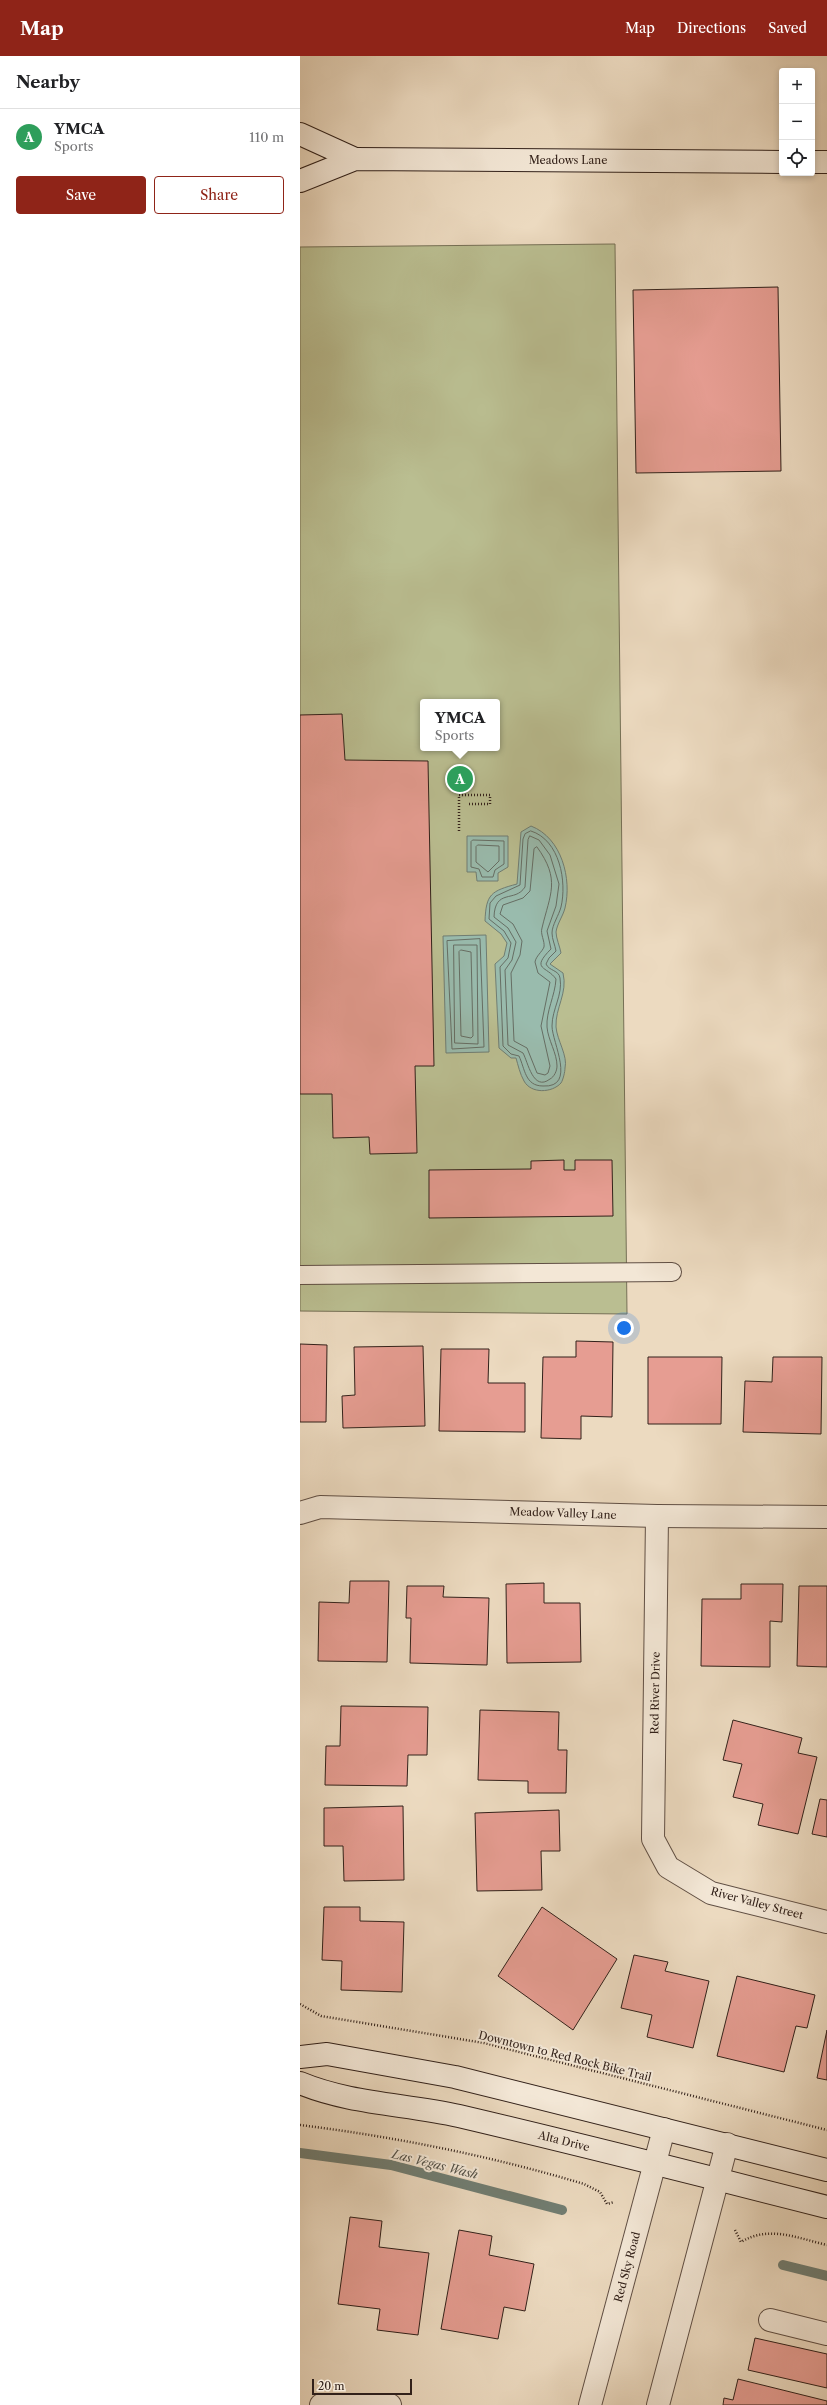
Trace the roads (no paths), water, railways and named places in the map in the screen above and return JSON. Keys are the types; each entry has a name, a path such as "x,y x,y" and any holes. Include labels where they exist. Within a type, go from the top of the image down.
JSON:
{"street":[{"name":"Meadows Lane","path":"300,134 355,159"},
{"name":"Meadows Lane","path":"300,181 355,159 779,162"},
{"path":"815,162 827,162"},
{"name":"Meadow Valley Lane","path":"300,1513 320,1507 657,1516 827,1517"},
{"name":"Red River Drive","path":"657,1516 653,1839 668,1867"},
{"name":"River Valley Street","path":"668,1867 711,1893 827,1922"},
{"path":"300,2057 327,2054 455,2077 581,2107 827,2170"},
{"name":"Alta Drive","path":"300,2083 325,2093 441,2112 827,2207"},
{"name":"Red Sky Road","path":"590,2405 664,2129"},
{"path":"658,2405 727,2144"},
{"path":"770,2320 827,2334"},
{"path":"320,2405 390,2405"}],"lane":[{"path":"300,1275 672,1272"}],"water":[{"path":"531,826 542,832 557,850 562,861 567,885 565,908 556,932 561,953 550,964 563,973 564,987 557,1013 556,1027 566,1063 561,1083 552,1089 542,1091 531,1088 527,1085 521,1075 516,1058 511,1058 499,1048 495,964 504,956 507,943 501,934 485,921 487,905 492,895 501,889 517,884 521,832"},
{"path":"467,836 508,836 508,867 498,873 498,881 477,881 476,872 467,872"},
{"path":"486,935 489,1052 446,1053 443,936"}],"waterway":[{"name":"Las Vegas Wash","path":"300,2153 391,2165 562,2210"},
{"name":"Las Vegas Wash","path":"783,2265 827,2276"}],"place":[{"name":"YMCA","path":"460,779"}]}
